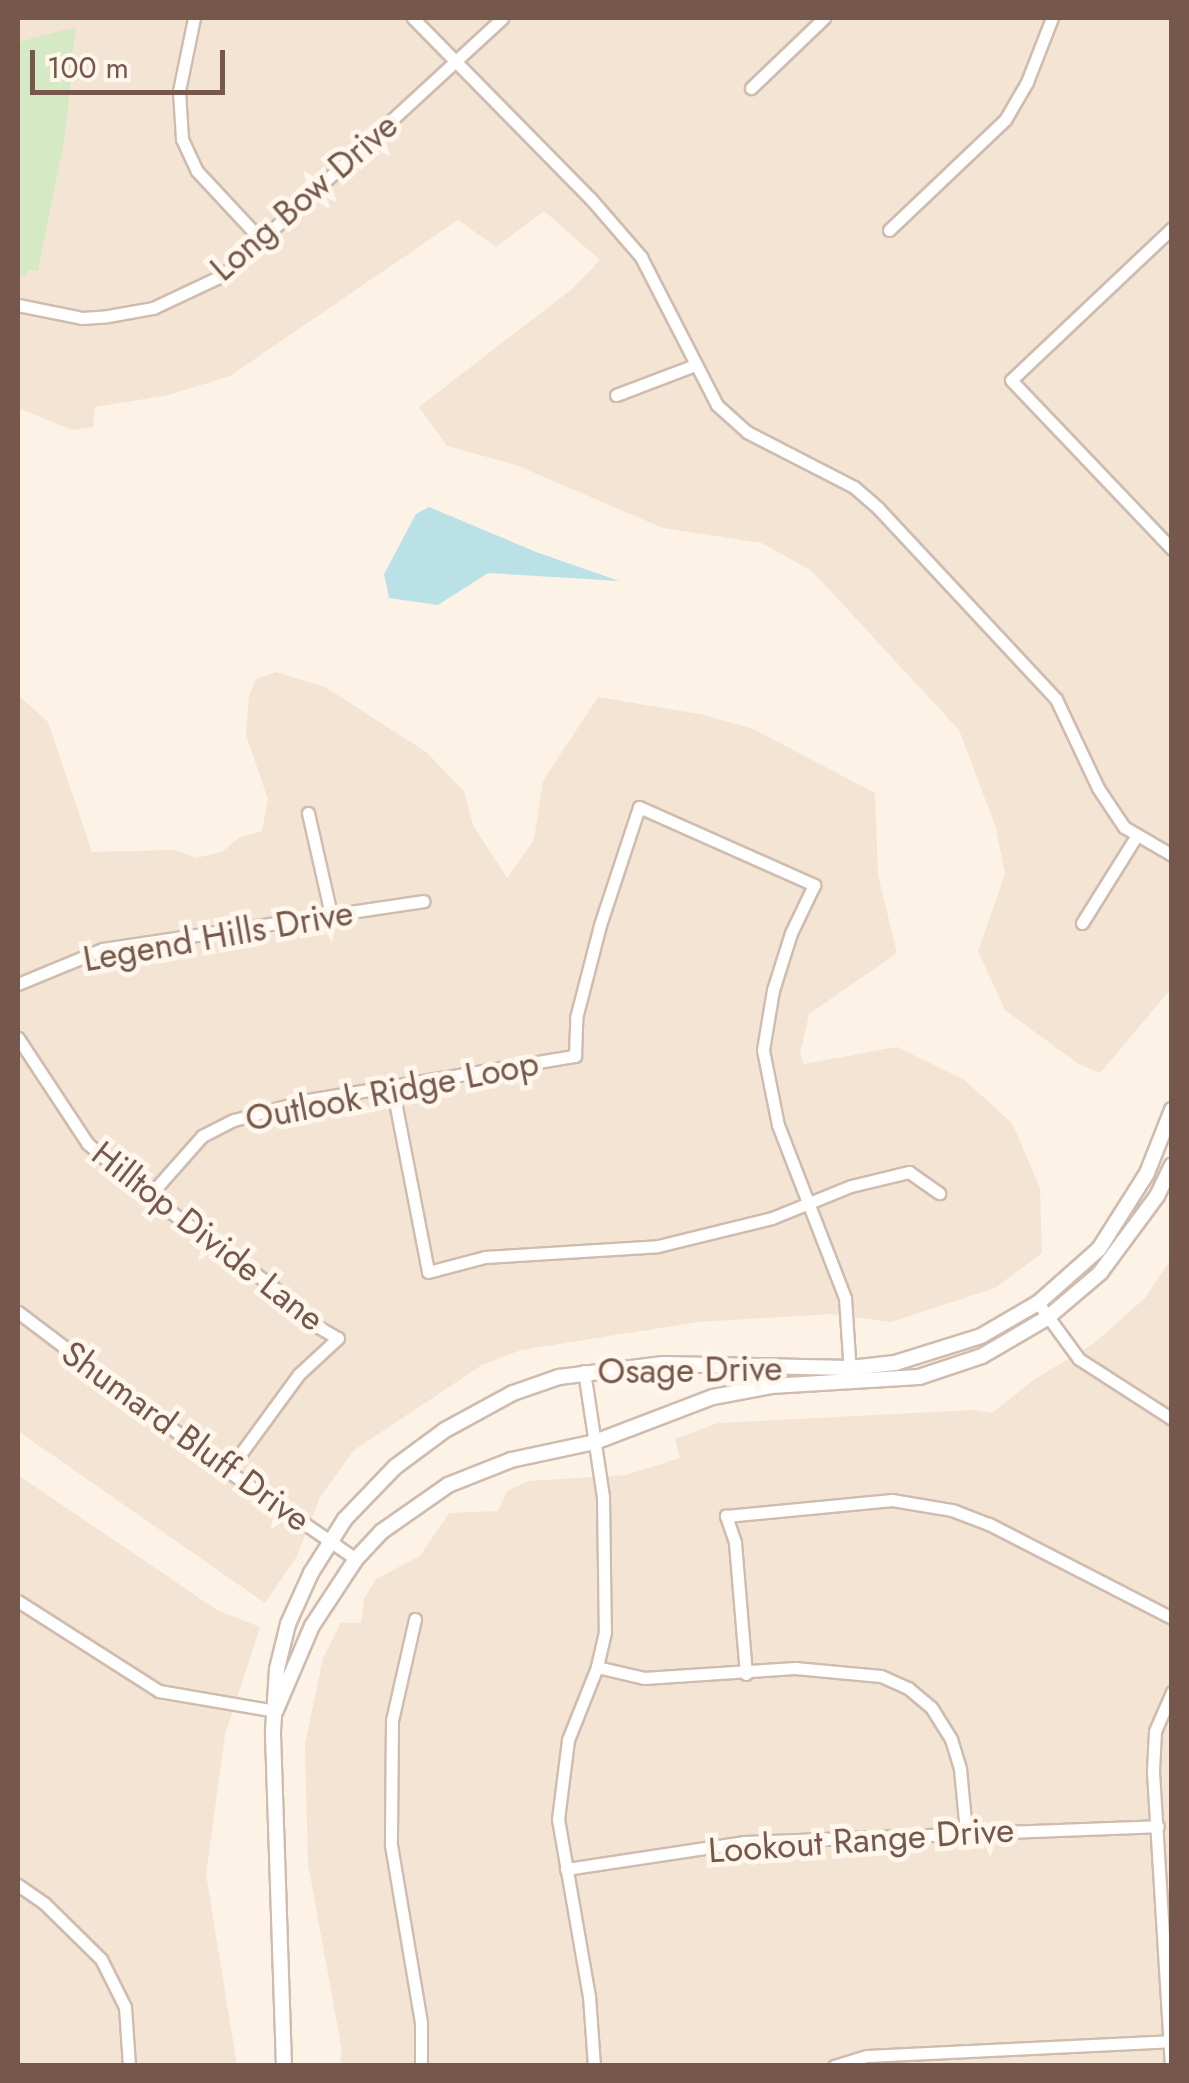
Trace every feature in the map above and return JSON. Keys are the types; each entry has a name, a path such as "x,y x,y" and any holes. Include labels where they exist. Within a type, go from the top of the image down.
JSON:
{"street":[{"path":"194,18 179,92 182,139 197,170 262,241"},
{"path":"413,18 590,199 641,258 717,405 747,432 854,487 1056,699 1098,788 1124,827 1172,855"},
{"name":"Long Bow Drive","path":"18,305 82,318 154,308 223,275 502,18"},
{"path":"752,88 824,18"},
{"path":"889,230 1005,120 1027,82 1052,18"},
{"path":"1172,228 1011,380 1172,549"},
{"path":"616,395 695,365"},
{"name":"Outlook Ridge Loop","path":"149,1196 202,1136 234,1120 308,1100 574,1056 576,1018 600,926 639,807 814,885 791,933 774,990 763,1050 778,1125 812,1203"},
{"path":"308,814 331,914"},
{"path":"1082,924 1137,836"},
{"name":"Legend Hills Drive","path":"18,984 103,949 422,900"},
{"name":"Hilltop Divide Lane","path":"18,1038 88,1144 149,1196 272,1286 308,1321 338,1338 299,1374 228,1471"},
{"path":"392,1086 428,1272 485,1257 658,1246 739,1228 851,1186 909,1172 940,1193"},
{"name":"Osage Drive","path":"276,1711 312,1626 356,1559 381,1532 448,1485 511,1460 595,1442 743,1390 850,1376 944,1351 1010,1321 1038,1303 1087,1261 1119,1222 1147,1173 1172,1110"},
{"name":"Osage Drive","path":"284,2066 276,1669 288,1624 330,1539 396,1467 444,1430 513,1393 584,1371 663,1364 850,1376 887,1382 949,1370 1048,1318 1100,1273 1157,1196 1172,1165"},
{"path":"812,1203 845,1298 850,1376"},
{"path":"1038,1303 1079,1359 1172,1419"},
{"name":"Shumard Bluff Drive","path":"18,1312 228,1471 356,1559"},
{"path":"584,1371 603,1497 605,1632 597,1667 568,1740 558,1819 589,1996 594,2066"},
{"path":"746,1674 734,1542 726,1516 892,1500 952,1510 990,1524 1172,1618"},
{"path":"18,1601 159,1692 276,1711"},
{"path":"416,1619 392,1720 391,1845 422,2023 421,2066"},
{"path":"597,1667 644,1678 795,1668 881,1676 908,1688 932,1707 950,1739 960,1769 966,1830"},
{"path":"1171,2066 1155,1731 1172,1692"},
{"name":"Lookout Range Drive","path":"566,1869 744,1842 966,1830 1158,1826"},
{"path":"18,1886 44,1903 101,1959 126,2007 129,2066"},
{"path":"834,2066 867,2056 1002,2059 1170,2042"}],"shaded area":[{"path":"18,18 1171,18 1171,989 1100,1073 1077,1063 1005,1010 978,951 1005,874 996,828 959,730 812,571 762,543 663,528 516,465 447,446 419,407 572,289 600,260 544,211 496,247 458,220 230,376 169,395 95,407 93,427 72,430 18,408 18,275 25,277 27,270 38,271 65,138 76,28 18,42"},
{"path":"276,672 325,687 426,752 464,791 473,825 507,878 534,840 543,781 598,697 704,715 753,729 875,793 878,875 897,953 809,1014 800,1054 804,1064 897,1047 963,1079 1012,1123 1040,1188 1042,1253 995,1288 891,1322 831,1314 698,1322 521,1350 482,1365 354,1450 320,1497 297,1556 265,1603 18,1431 18,695 48,722 92,852 176,850 196,858 222,852 240,837 262,831 268,799 246,735 249,696 256,679"},
{"path":"1171,1259 1171,2065 340,2066 342,2051 308,1864 305,1744 323,1658 341,1623 361,1623 364,1599 376,1579 420,1556 449,1513 498,1511 507,1491 529,1481 626,1475 680,1458 675,1439 718,1423 974,1410 992,1413 1035,1379 1093,1344 1145,1298"},
{"path":"18,1475 217,1610 260,1627 225,1735 206,1874 237,2065 18,2065"}],"green space":[{"path":"76,27 65,138 38,271 28,270 26,277 18,275 18,42"}],"water":[{"path":"429,507 536,552 619,581 488,573 438,605 389,598 384,574 416,514"}]}
